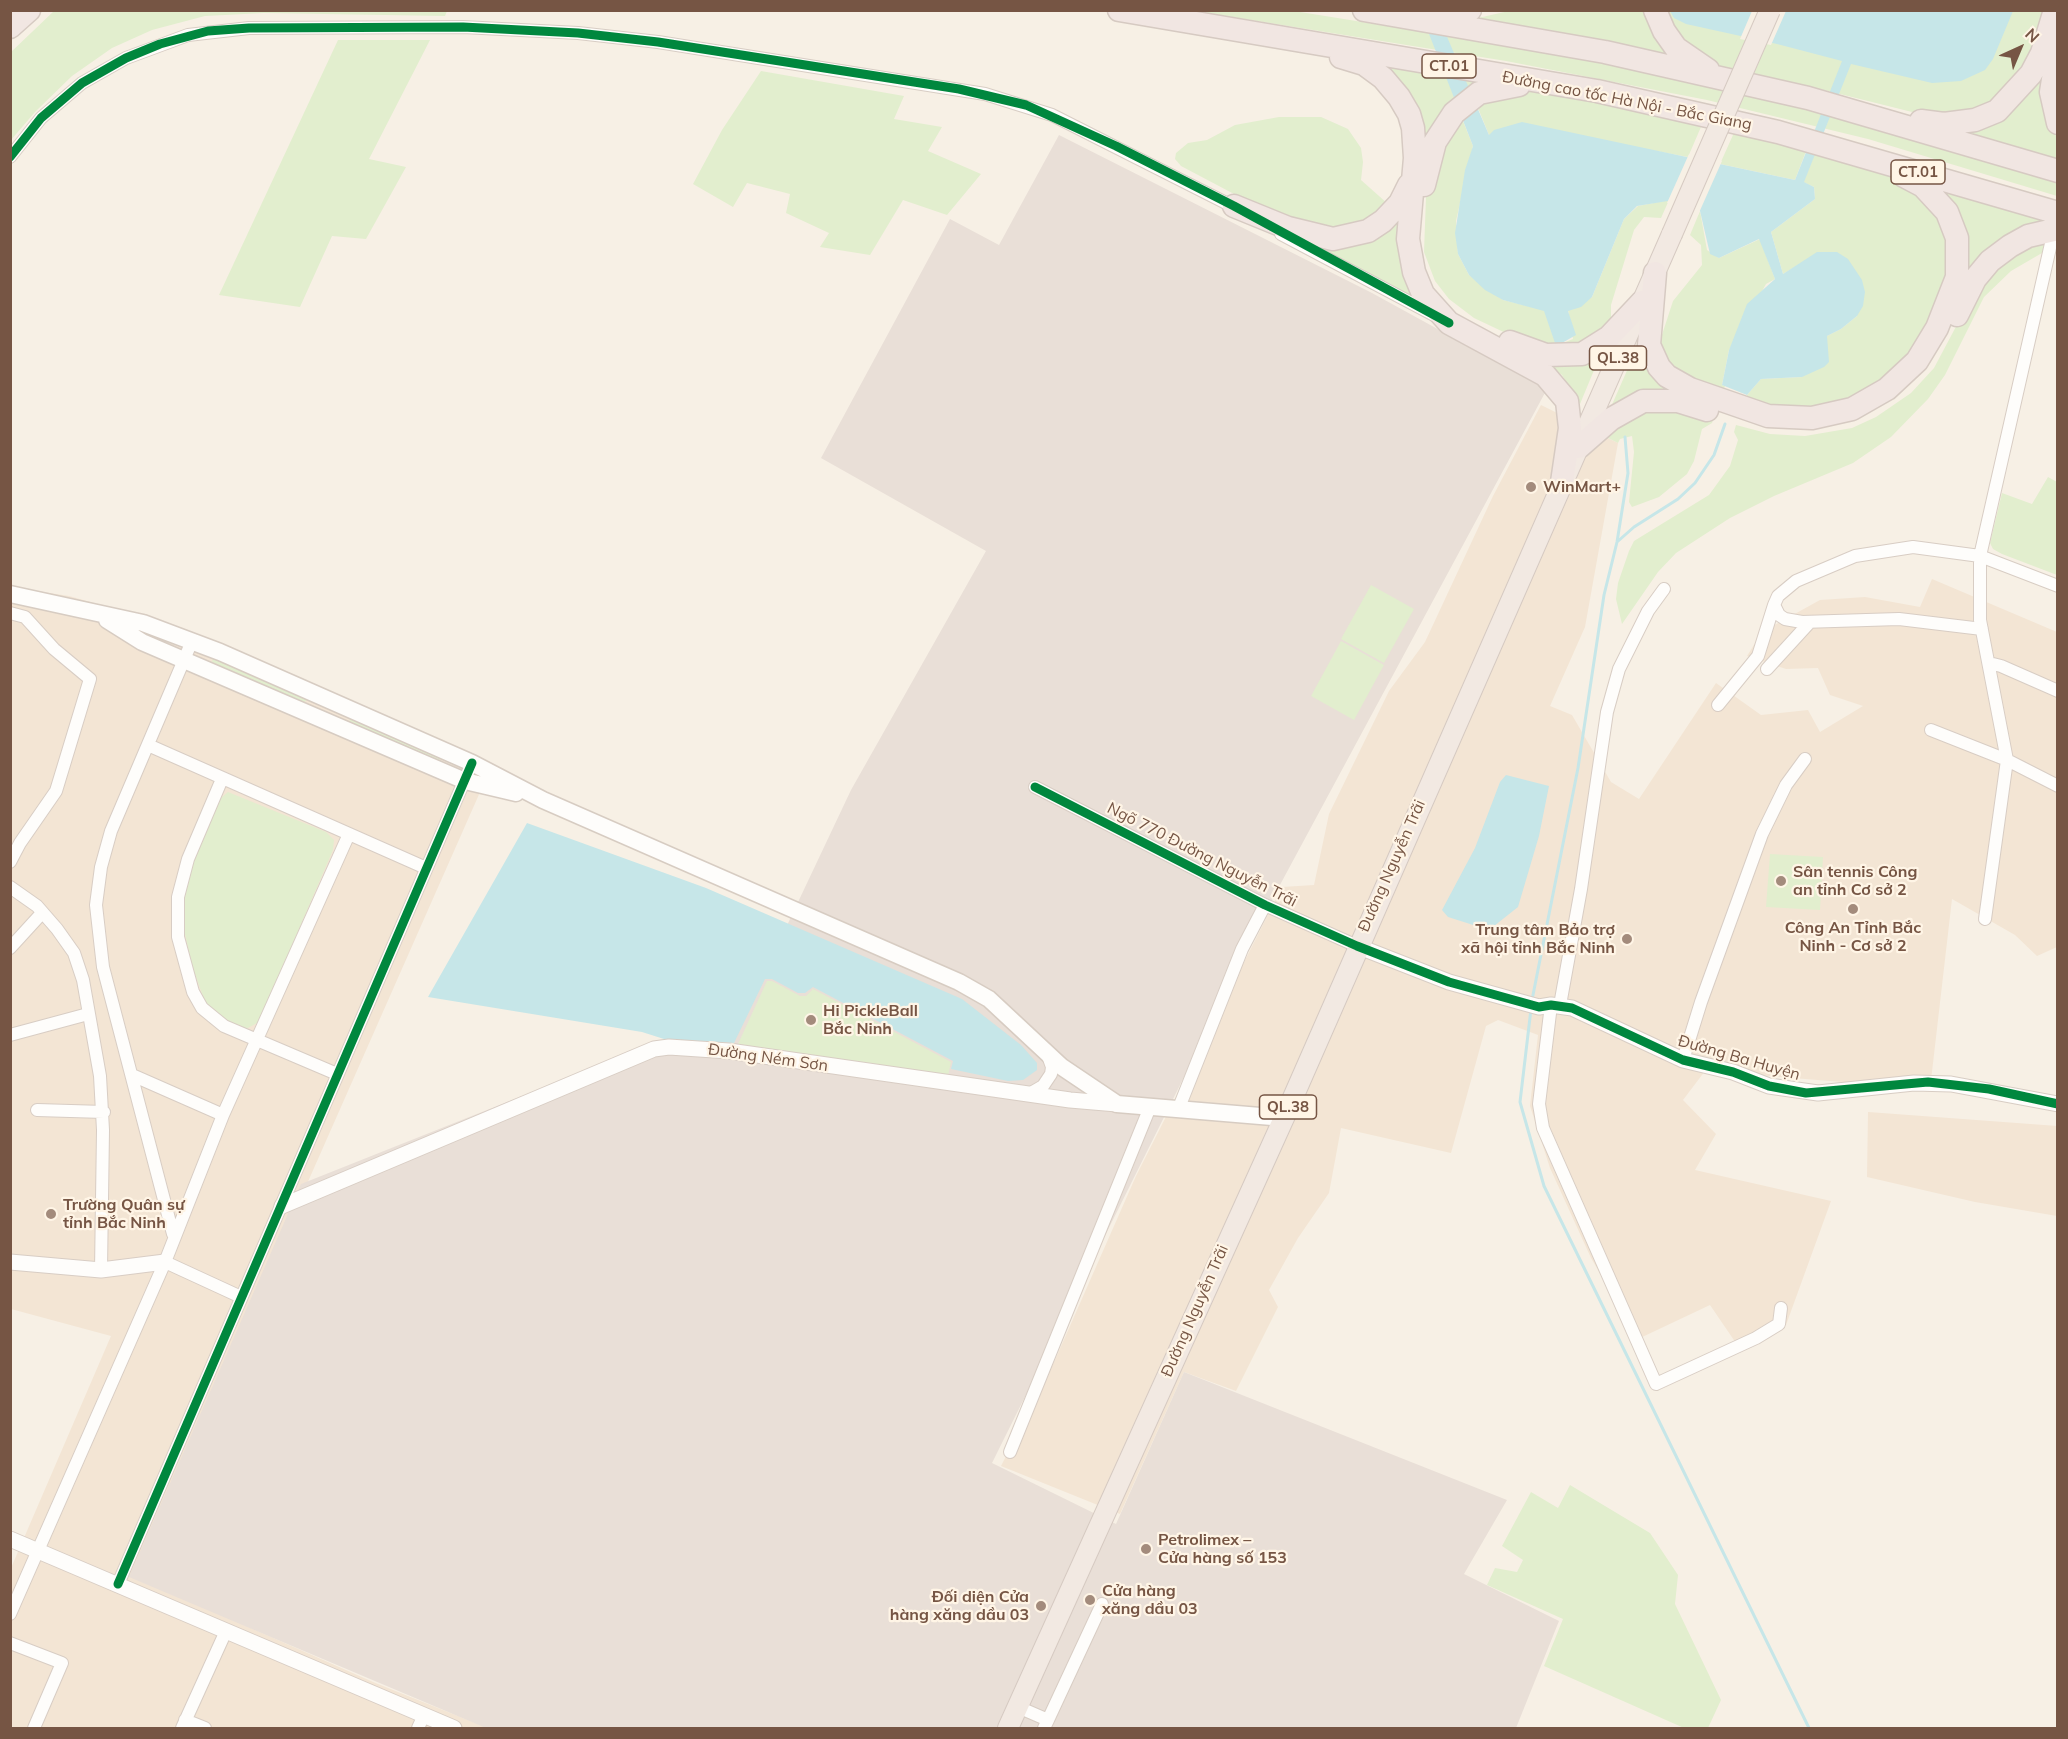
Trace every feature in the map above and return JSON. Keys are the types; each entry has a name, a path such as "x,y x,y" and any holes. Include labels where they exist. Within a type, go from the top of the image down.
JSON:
{"highway":[{"path":"10,27 29,10"},
{"path":"1102,10 1133,22 1353,59 1364,64 1391,87 1405,105 1414,142 1408,227 1411,262 1423,294 1449,323 1545,375 1556,386 1566,401 1570,420 1562,482"},
{"name":"Đường cao tốc Hà Nội - Bắc Giang","path":"1119,10 1597,91 1778,132 2058,213"},
{"name":"CT.01","path":"1364,10 1605,52 1808,98 2058,171"},
{"path":"1418,10 1433,13 1470,10"},
{"path":"1655,10 1676,48 1706,69 1740,83"},
{"name":"Đường Nguyễn Trãi","path":"1008,1728 1284,1118 1357,946 1770,10"},
{"path":"1808,98 1944,124 1975,120 1997,111 2031,74 2042,53 2055,10"},
{"path":"2058,48 2053,65 2051,92 2058,123"},
{"path":"1642,302 1602,343 1582,354 1567,356 1546,355 1527,349 1471,323 1454,311 1429,281 1420,248 1419,219 1424,185 1435,142 1448,121 1470,99 1490,89 1517,85 1702,115"},
{"path":"1655,273 1649,345 1659,368 1677,383 1730,404 1784,418 1825,417 1852,409 1874,398 1896,382 1917,361 1937,328 1957,277 1957,238 1947,212 1923,186 1905,176 1778,132"},
{"path":"1234,206 1288,228 1333,239 1368,231 1383,221 1400,203 1412,176"},
{"path":"1579,447 1626,408 1650,400 1678,401 1777,430 1822,428 1864,416 1896,398 1927,372 1940,352 1975,279 1990,261 2010,246 2028,237 2055,234"}],"main road":[{"path":"10,594 143,623 192,641 472,763 543,800 977,991 1000,1008 1078,1080 1117,1104"},
{"path":"95,612 142,642 465,780 543,800"},
{"path":"326,721 334,702"},
{"name":"Đường Ném Sơn","path":"1117,1104 1284,1118"}],"street":[{"path":"10,157 41,118 82,83 126,58 188,35 249,28 463,27 578,33 658,42 986,94 1052,115 1234,206 1449,323"},
{"path":"1985,919 2007,760 1982,629 1980,556 2053,253 2055,234"},
{"path":"1718,705 1758,656 1778,596 1796,581 1855,556 1912,548 1980,556 2058,586"},
{"path":"1664,589 1648,611 1618,669 1607,712 1581,888 1551,1006 1539,1104 1543,1128 1656,1384 1756,1338 1779,1324 1781,1308"},
{"path":"27,619 34,598"},
{"path":"1774,605 1779,615 1785,619 1810,622 1899,619 1950,627 1982,629"},
{"path":"10,613 27,619 54,649 90,679 57,791 20,843 10,862"},
{"path":"1767,669 1810,622"},
{"path":"173,1234 103,967 97,926 97,890 111,831 192,641"},
{"path":"1989,663 2058,691"},
{"path":"1931,730 2007,760 2058,786"},
{"path":"148,745 426,868"},
{"path":"1683,1060 1704,991 1762,834 1786,785 1805,759"},
{"path":"118,1584 472,763"},
{"path":"222,778 181,878 177,914 178,937 193,992 202,1008 224,1026 337,1074"},
{"name":"Ngõ 770 Đường Nguyễn Trãi","path":"1035,787 1265,905 1357,946"},
{"path":"10,1614 165,1262 173,1234 223,1115 349,834"},
{"path":"10,887 42,913 75,953 83,980 100,1076 103,1130 102,1269"},
{"path":"1178,1110 1242,950 1265,905"},
{"path":"10,948 42,913"},
{"name":"Đường Ba Huyện","path":"1357,946 1419,972 1516,1000 1572,1008 1683,1060 1733,1072 1769,1086 1806,1093 1928,1082 1989,1089 2058,1104"},
{"path":"10,1035 88,1014"},
{"name":"Đường Ném Sơn","path":"282,1206 654,1048 729,1051 1117,1104"},
{"path":"1031,1093 1043,1086 1052,1074 1052,1067 1046,1052"},
{"path":"132,1075 223,1115"},
{"path":"1010,1452 1150,1107"},
{"path":"37,1110 104,1113"},
{"path":"10,1262 102,1269 165,1262 241,1296"},
{"path":"10,1539 225,1631 421,1722 454,1728"},
{"path":"1018,1707 1046,1724 1102,1604"},
{"path":"205,1728 183,1724 225,1631"},
{"path":"10,1643 62,1663 34,1728"}],"shaded area":[{"path":"1059,135 1372,293 1547,389 1274,896 992,1463 1116,1524 1184,1372 1507,1500 1464,1574 1559,1621 1516,1728 486,1728 129,1577 301,1184 615,1059 730,1046 851,790 986,551 821,458 950,219 999,245"},
{"path":"1541,405 1618,443 1585,627 1550,706 1572,715 1611,782 1639,799 1716,683 1761,715 1808,710 1820,732 1863,706 1830,695 1818,668 1786,669 1747,656 1762,632 1820,600 1865,597 1920,607 1932,579 2057,632 2057,947 2037,956 2015,935 1952,899 1930,1089 1705,1071 1683,1100 1716,1134 1695,1170 1831,1201 1786,1325 1740,1349 1710,1305 1638,1339 1591,1258 1550,1168 1530,1106 1538,1035 1498,1020 1486,1026 1451,1153 1341,1128 1329,1193 1298,1238 1269,1290 1278,1307 1236,1391 1184,1372 1120,1514 1001,1466 1055,1360 1136,1176 1282,887 1314,885 1329,814 1389,691 1425,642 1493,496"},
{"path":"11,587 69,596 180,627 492,765 212,1399 149,1583 373,1682 488,1728 11,1728 11,1568 111,1336 11,1309"},
{"path":"1868,1112 2057,1126 2057,1216 1975,1202 1867,1177"}],"green space":[{"path":"1513,10 1651,11 1678,58 1478,18"},
{"path":"54,11 447,11 445,16 264,13 205,16 152,30 112,48 72,76 35,112 11,140 11,52"},
{"path":"1195,11 1294,11 1518,47 1697,82 1924,138 2057,179 2057,196 1868,139 1707,100 1506,61"},
{"path":"1660,11 2050,11 2019,83 1971,115 1920,114 1828,91 1723,69 1692,56"},
{"path":"338,40 430,40 369,159 406,167 366,239 332,236 300,307 219,295"},
{"path":"1370,56 1500,83 1420,162"},
{"path":"2047,59 2050,124 2057,138 2057,162 1956,131"},
{"path":"761,71 904,96 894,119 942,127 928,151 981,174 947,215 903,200 870,255 820,247 829,233 786,213 790,194 747,183 733,207 693,184 722,130"},
{"path":"1527,89 1704,120 1688,157 1629,146 1489,135 1476,103"},
{"path":"1461,116 1473,146 1456,221 1458,254 1469,275 1503,300 1544,310 1563,343 1573,339 1568,310 1592,297 1624,219 1638,206 1669,200 1661,218 1644,217 1634,230 1611,305 1611,325 1570,349 1512,336 1474,318 1449,299 1435,281 1424,252 1426,197 1433,165"},
{"path":"1279,117 1321,117 1348,129 1361,148 1363,162 1361,180 1388,204 1378,216 1336,232 1270,213 1181,166 1175,159 1176,153 1188,143 1207,140 1235,125"},
{"path":"1737,126 1808,146 1795,180 1720,164"},
{"path":"1816,150 1895,175 1941,214 1953,262 1916,349 1876,388 1814,411 1746,402 1747,395 1761,379 1802,377 1827,336 1841,329 1857,316 1800,264 1783,274 1771,232 1815,199 1814,187 1803,182"},
{"path":"1939,189 2057,218 1968,279"},
{"path":"1398,211 1413,298 1309,243"},
{"path":"1700,211 1707,250 1719,258 1760,239 1775,279 1766,284 1729,350 1722,394 1670,370 1659,344 1673,301 1702,265 1701,245 1690,235"},
{"path":"2049,237 2042,253 2011,271 1984,297 1945,375 1928,399 1891,437 1853,463 1774,496 1730,518 1676,553 1658,572 1622,624 1616,599 1618,583 1634,541 1709,495 1730,466 1738,440 1734,432 1736,425 1770,434 1805,436 1852,428 1876,417 1911,393 1934,368 1985,272"},
{"path":"1640,341 1686,393 1607,416"},
{"path":"1602,351 1580,404 1562,375 1549,365"},
{"path":"1653,407 1714,417 1712,423 1702,429 1694,461 1687,474 1659,497 1632,507 1629,502 1634,452 1632,436 1620,439 1618,443 1604,436"},
{"path":"2048,477 2057,482 2057,575 2002,554 1993,549 1990,543 2002,493 2032,504"},
{"path":"1371,585 1414,609 1384,663 1341,639"},
{"path":"1341,641 1384,665 1354,720 1311,696"},
{"path":"213,658 307,698 307,700 304,702 212,662"},
{"path":"349,716 442,758 439,760 350,722"},
{"path":"228,792 326,832 334,840 333,850 259,1022 246,1029 223,1020 207,1007 193,969 183,926 183,897 195,856 220,799"},
{"path":"1770,854 1823,857 1820,910 1766,907"},
{"name":"Hi PickleBall Bắc Ninh","path":"767,981 772,981 800,996 806,996 813,989 951,1062 948,1076 738,1044"},
{"path":"1570,1485 1650,1533 1678,1575 1675,1604 1721,1700 1708,1728 1684,1728 1544,1666 1563,1619 1487,1585 1495,1568 1517,1572 1523,1560 1502,1546 1531,1492 1558,1508"}],"water":[{"path":"1420,11 1436,11 1489,135 1494,130 1522,122 1795,180 1842,61 1686,24 1674,18 1670,11 2013,11 1993,59 1985,70 1961,81 1932,83 1851,64 1804,182 1814,187 1815,199 1771,232 1783,274 1817,252 1837,252 1848,259 1862,280 1865,292 1863,306 1857,316 1841,329 1827,336 1829,362 1824,367 1802,377 1761,379 1747,395 1722,385 1729,350 1747,304 1775,279 1759,239 1719,258 1710,254 1700,211 1674,200 1637,206 1624,219 1592,297 1581,307 1568,311 1576,335 1562,343 1555,343 1544,311 1503,300 1485,290 1469,275 1458,254 1455,233 1465,170 1473,146"},
{"path":"1506,775 1549,786 1539,836 1518,907 1489,930 1448,917 1442,910 1475,848 1500,782"},
{"path":"527,823 706,888 962,999 1021,1045 1037,1063 1037,1070 1023,1080 1008,1081 951,1069 953,1061 813,987 805,993 798,993 772,979 765,979 734,1043 664,1039 642,1032 428,997"}],"pier":[{"path":"1752,11 1786,11 1771,45 1740,39"},
{"path":"1689,154 1722,161 1698,215 1674,203 1667,203"}],"waterway":[{"path":"1617,542 1634,527 1678,499 1695,483 1714,455 1725,424"},
{"path":"1532,1000 1578,768 1604,595 1617,542 1628,473 1625,437"},
{"path":"1531,1009 1520,1102 1544,1186 1809,1728"}],"cycle path":[{"path":"10,157 41,118 82,83 126,58 160,44 208,31 249,28 463,27 578,33 658,42 959,89 1026,105 1116,146 1234,206 1449,323"},
{"path":"118,1584 472,763"},
{"path":"1035,787 1265,905 1357,946 1449,982 1539,1007 1551,1005 1572,1008 1683,1060 1733,1072 1769,1086 1806,1093 1928,1082 1989,1089 2058,1104"}],"place":[{"name":"WinMart+","path":"1531,487"},
{"name":"Sân tennis Công an tỉnh Cơ sở 2","path":"1781,881"},
{"name":"Công An Tỉnh Bắc Ninh - Cơ sở 2","path":"1853,909"},
{"name":"Trung tâm Bảo trợ xã hội tỉnh Bắc Ninh","path":"1627,939"},
{"name":"Hi PickleBall Bắc Ninh","path":"811,1020"},
{"name":"Trường Quân sự tỉnh Bắc Ninh","path":"51,1214"},
{"name":"Petrolimex – Cửa hàng số 153","path":"1146,1549"},
{"name":"Cửa hàng xăng dầu 03","path":"1090,1600"},
{"name":"Đối diện Cửa hàng xăng dầu 03","path":"1041,1606"}]}
